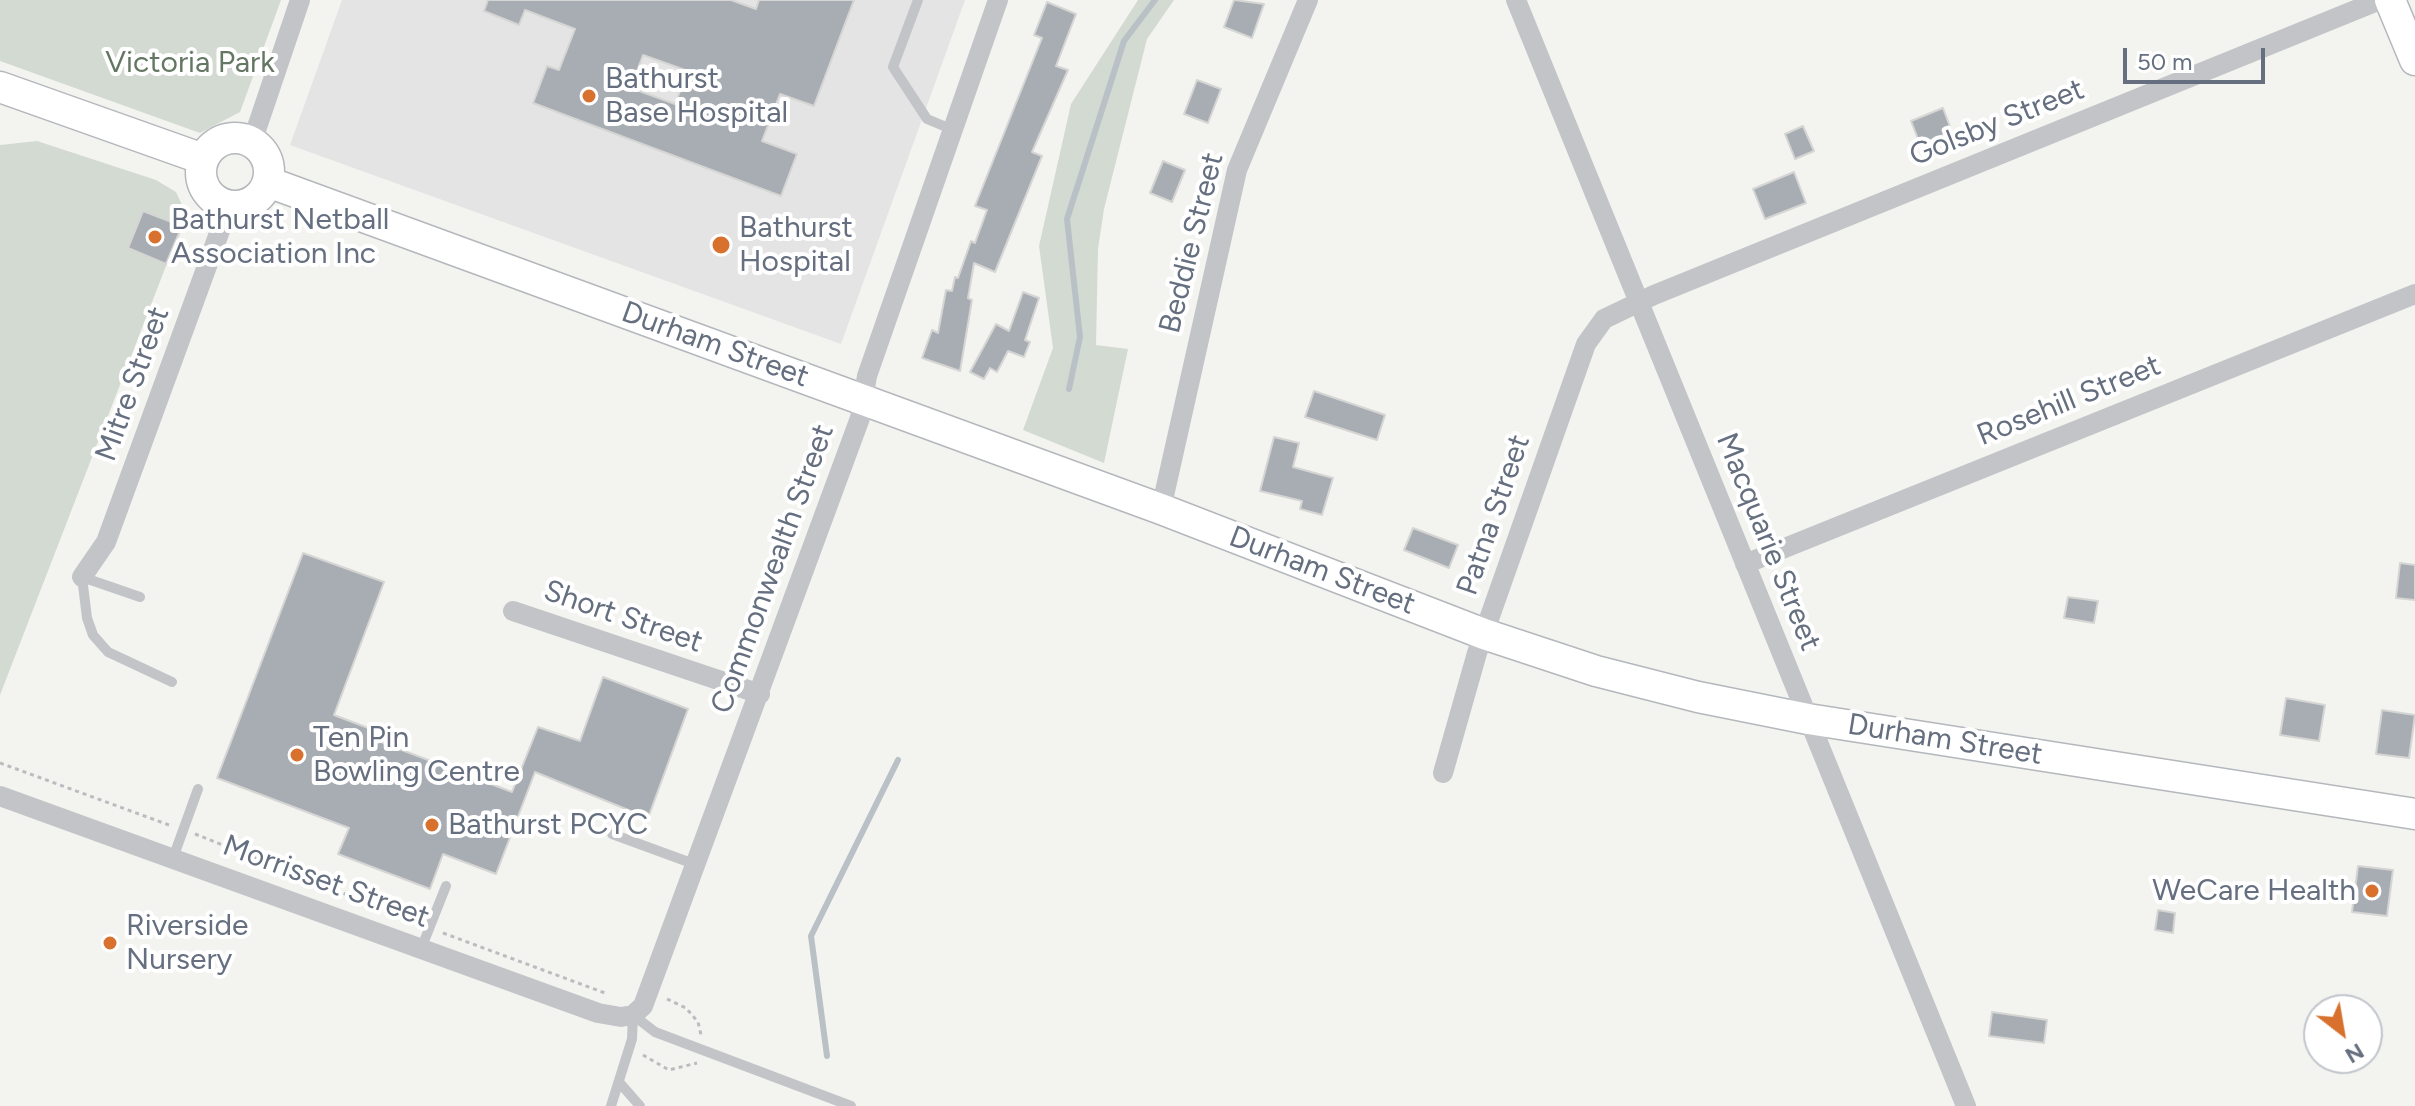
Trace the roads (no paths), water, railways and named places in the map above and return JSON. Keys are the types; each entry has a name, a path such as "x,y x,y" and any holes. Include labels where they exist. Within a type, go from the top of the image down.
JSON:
{"main road":[{"path":"2390,0 2415,60"},
{"path":"0,87 203,159"},
{"path":"224,139 252,142 265,155 268,182 257,199 229,206 219,202 205,188 201,179 203,159 215,144 224,139"},
{"name":"Durham Street","path":"268,182 1161,509 1484,634 1611,674 1808,719 2415,814"}],"street":[{"path":"252,142 300,0"},
{"name":"Commonwealth Street","path":"641,1004 760,694 860,418 867,376 998,0"},
{"name":"Beddie Street","path":"1161,509 1237,170 1308,0"},
{"name":"Macquarie Street","path":"1516,0 1966,1106"},
{"name":"Golsby Street","path":"1637,301 2380,0"},
{"name":"Mitre Street","path":"82,577 106,542 229,206"},
{"name":"Rosehill Street","path":"1745,564 2415,294"},
{"name":"Patna Street","path":"1443,773 1484,634 1586,344 1604,319 1637,301"},
{"name":"Short Street","path":"513,611 760,694"},
{"name":"Morrisset Street","path":"0,796 598,1013 621,1017 641,1004"}],"lane":[{"path":"918,0 893,67 927,119 951,129"},
{"path":"140,597 82,577 87,618 93,635 108,652 172,682"},
{"path":"173,858 198,789"},
{"path":"612,834 694,864"},
{"path":"421,949 446,886"},
{"path":"611,1106 641,1004"},
{"path":"641,1004 655,1032 851,1106"},
{"path":"619,1082 640,1106"}],"waterway":[{"path":"1069,389 1080,337 1067,219 1124,41 1155,0"},
{"path":"827,1056 811,936 898,760"}],"place":[{"name":"Bathurst Base Hospital","path":"589,96"},
{"name":"Bathurst Netball Association Inc","path":"155,237"},
{"name":"Bathurst Hospital","path":"721,245"},
{"name":"Ten Pin Bowling Centre","path":"297,755"},
{"name":"Bathurst PCYC","path":"432,825"},
{"name":"WeCare Health","path":"2372,891"},
{"name":"Riverside Nursery","path":"110,943"}],"park label":[{"name":"Victoria Park","path":"190,63"}]}
